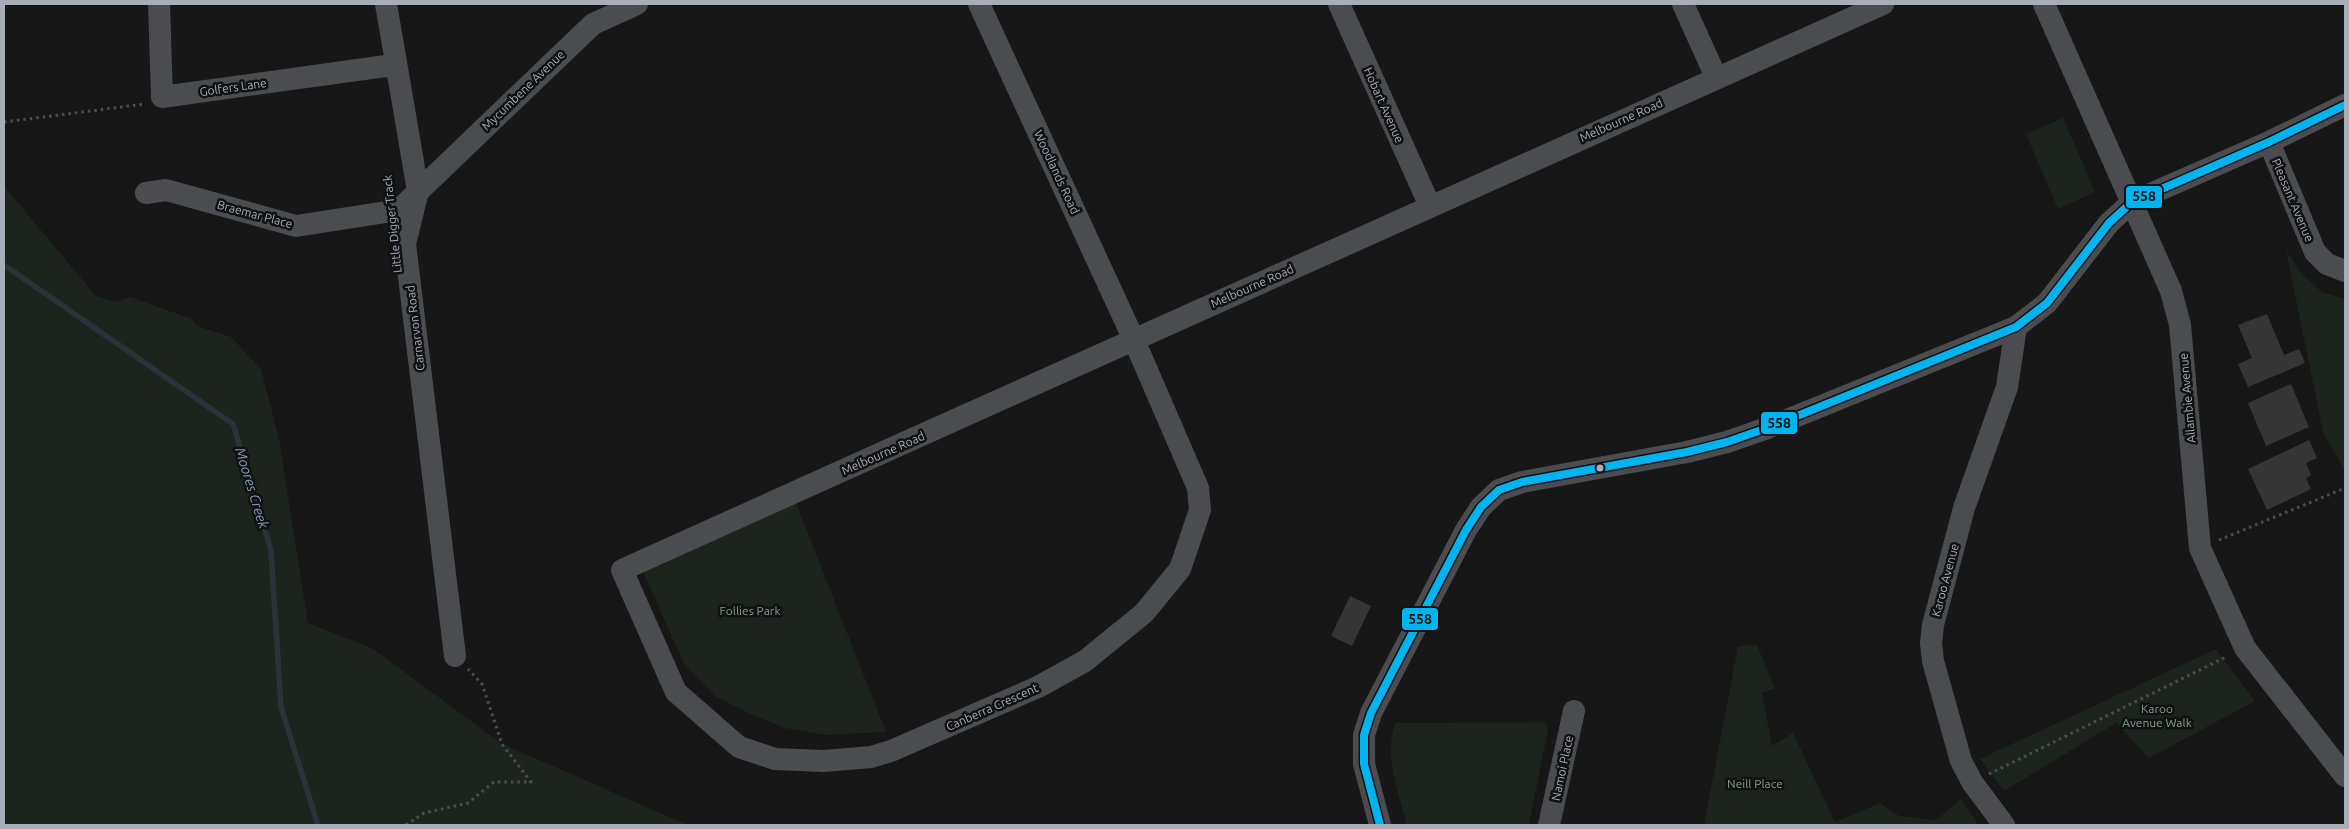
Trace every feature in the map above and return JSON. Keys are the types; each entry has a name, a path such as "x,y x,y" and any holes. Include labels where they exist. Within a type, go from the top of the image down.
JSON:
{"street":[{"name":"Golfers Lane","path":"159,4 162,97 386,66 395,62"},
{"name":"Carnarvon Road","path":"386,4 418,191 405,244 455,656"},
{"name":"Mycumbene Avenue","path":"418,191 593,24 637,4"},
{"name":"Woodlands Road","path":"979,4 1134,340"},
{"name":"Hobart Avenue","path":"1339,4 1430,206"},
{"path":"1683,4 1716,77"},
{"name":"Melbourne Road","path":"622,570 1882,4"},
{"name":"Allambie Avenue","path":"2044,4 2171,291 2180,324 2200,548 2245,648 2345,776"},
{"path":"1380,825 1364,764 1364,735 1371,713 1466,530 1481,508 1499,490 1522,482 1687,452 1727,442 1770,427 2016,327 2047,303 2109,222 2132,202 2269,142 2345,105"},
{"name":"Pleasant Avenue","path":"2269,142 2315,252 2327,264 2345,271"},
{"name":"Braemar Place","path":"146,194 166,190 296,226 399,210 418,191"},
{"name":"Karoo Avenue","path":"2004,825 1972,782 1961,762 1933,661 1931,643 1933,625 1964,508 2007,386 2016,327"},
{"name":"Canberra Crescent","path":"622,570 676,692 739,747 775,760 824,762 871,757 891,751 1038,688 1085,662 1144,613 1180,569 1200,510 1198,488 1134,340"},
{"name":"Namoi Place","path":"1549,825 1574,711"}],"path":[{"path":"4,122 154,102"},
{"path":"2200,548 2345,488"},
{"path":"1972,782 2245,648"},
{"path":"406,825 424,813 468,803 494,782 531,782 502,744 482,684 455,656"}],"green space":[{"path":"2063,118 2095,192 2058,209 2026,134"},
{"path":"4,186 96,296 115,302 130,297 192,319 197,326 231,337 261,369 279,439 308,623 372,648 502,744 688,825 4,825"},
{"path":"2286,250 2301,273 2322,292 2345,299 2345,471 2323,432"},
{"name":"Follies Park","path":"794,498 886,732 826,735 785,728 750,714 717,697 684,664 642,569"},
{"name":"Neill Place","path":"1757,645 1775,688 1762,693 1772,746 1793,733 1835,822 1880,803 1899,816 1936,820 1961,799 1977,822 1975,825 1704,825 1738,646"},
{"name":"Karoo Avenue Walk","path":"2216,649 2255,701 2149,758 2116,723 2004,791 1980,759"},
{"path":"1546,722 1548,730 1529,825 1407,825 1396,787 1392,761 1392,736 1395,723"}],"building":[{"path":"2267,314 2284,355 2299,349 2305,363 2248,387 2238,364 2252,358 2238,325"},
{"path":"2291,384 2309,427 2266,446 2248,403"},
{"path":"2309,440 2317,458 2306,463 2311,475 2306,478 2311,489 2267,510 2248,469"},
{"path":"1350,596 1371,606 1352,646 1331,636"}],"waterway":[{"name":"Moores Creek","path":"4,265 233,424 271,550 281,707 318,825"}],"transit line":[{"name":"558","path":"1380,825 1364,764 1364,735 1371,713 1466,530 1481,507 1499,490 1522,482 1687,452 1727,442 1770,427 2016,327 2047,303 2109,223 2132,202 2269,142 2345,105"}]}
